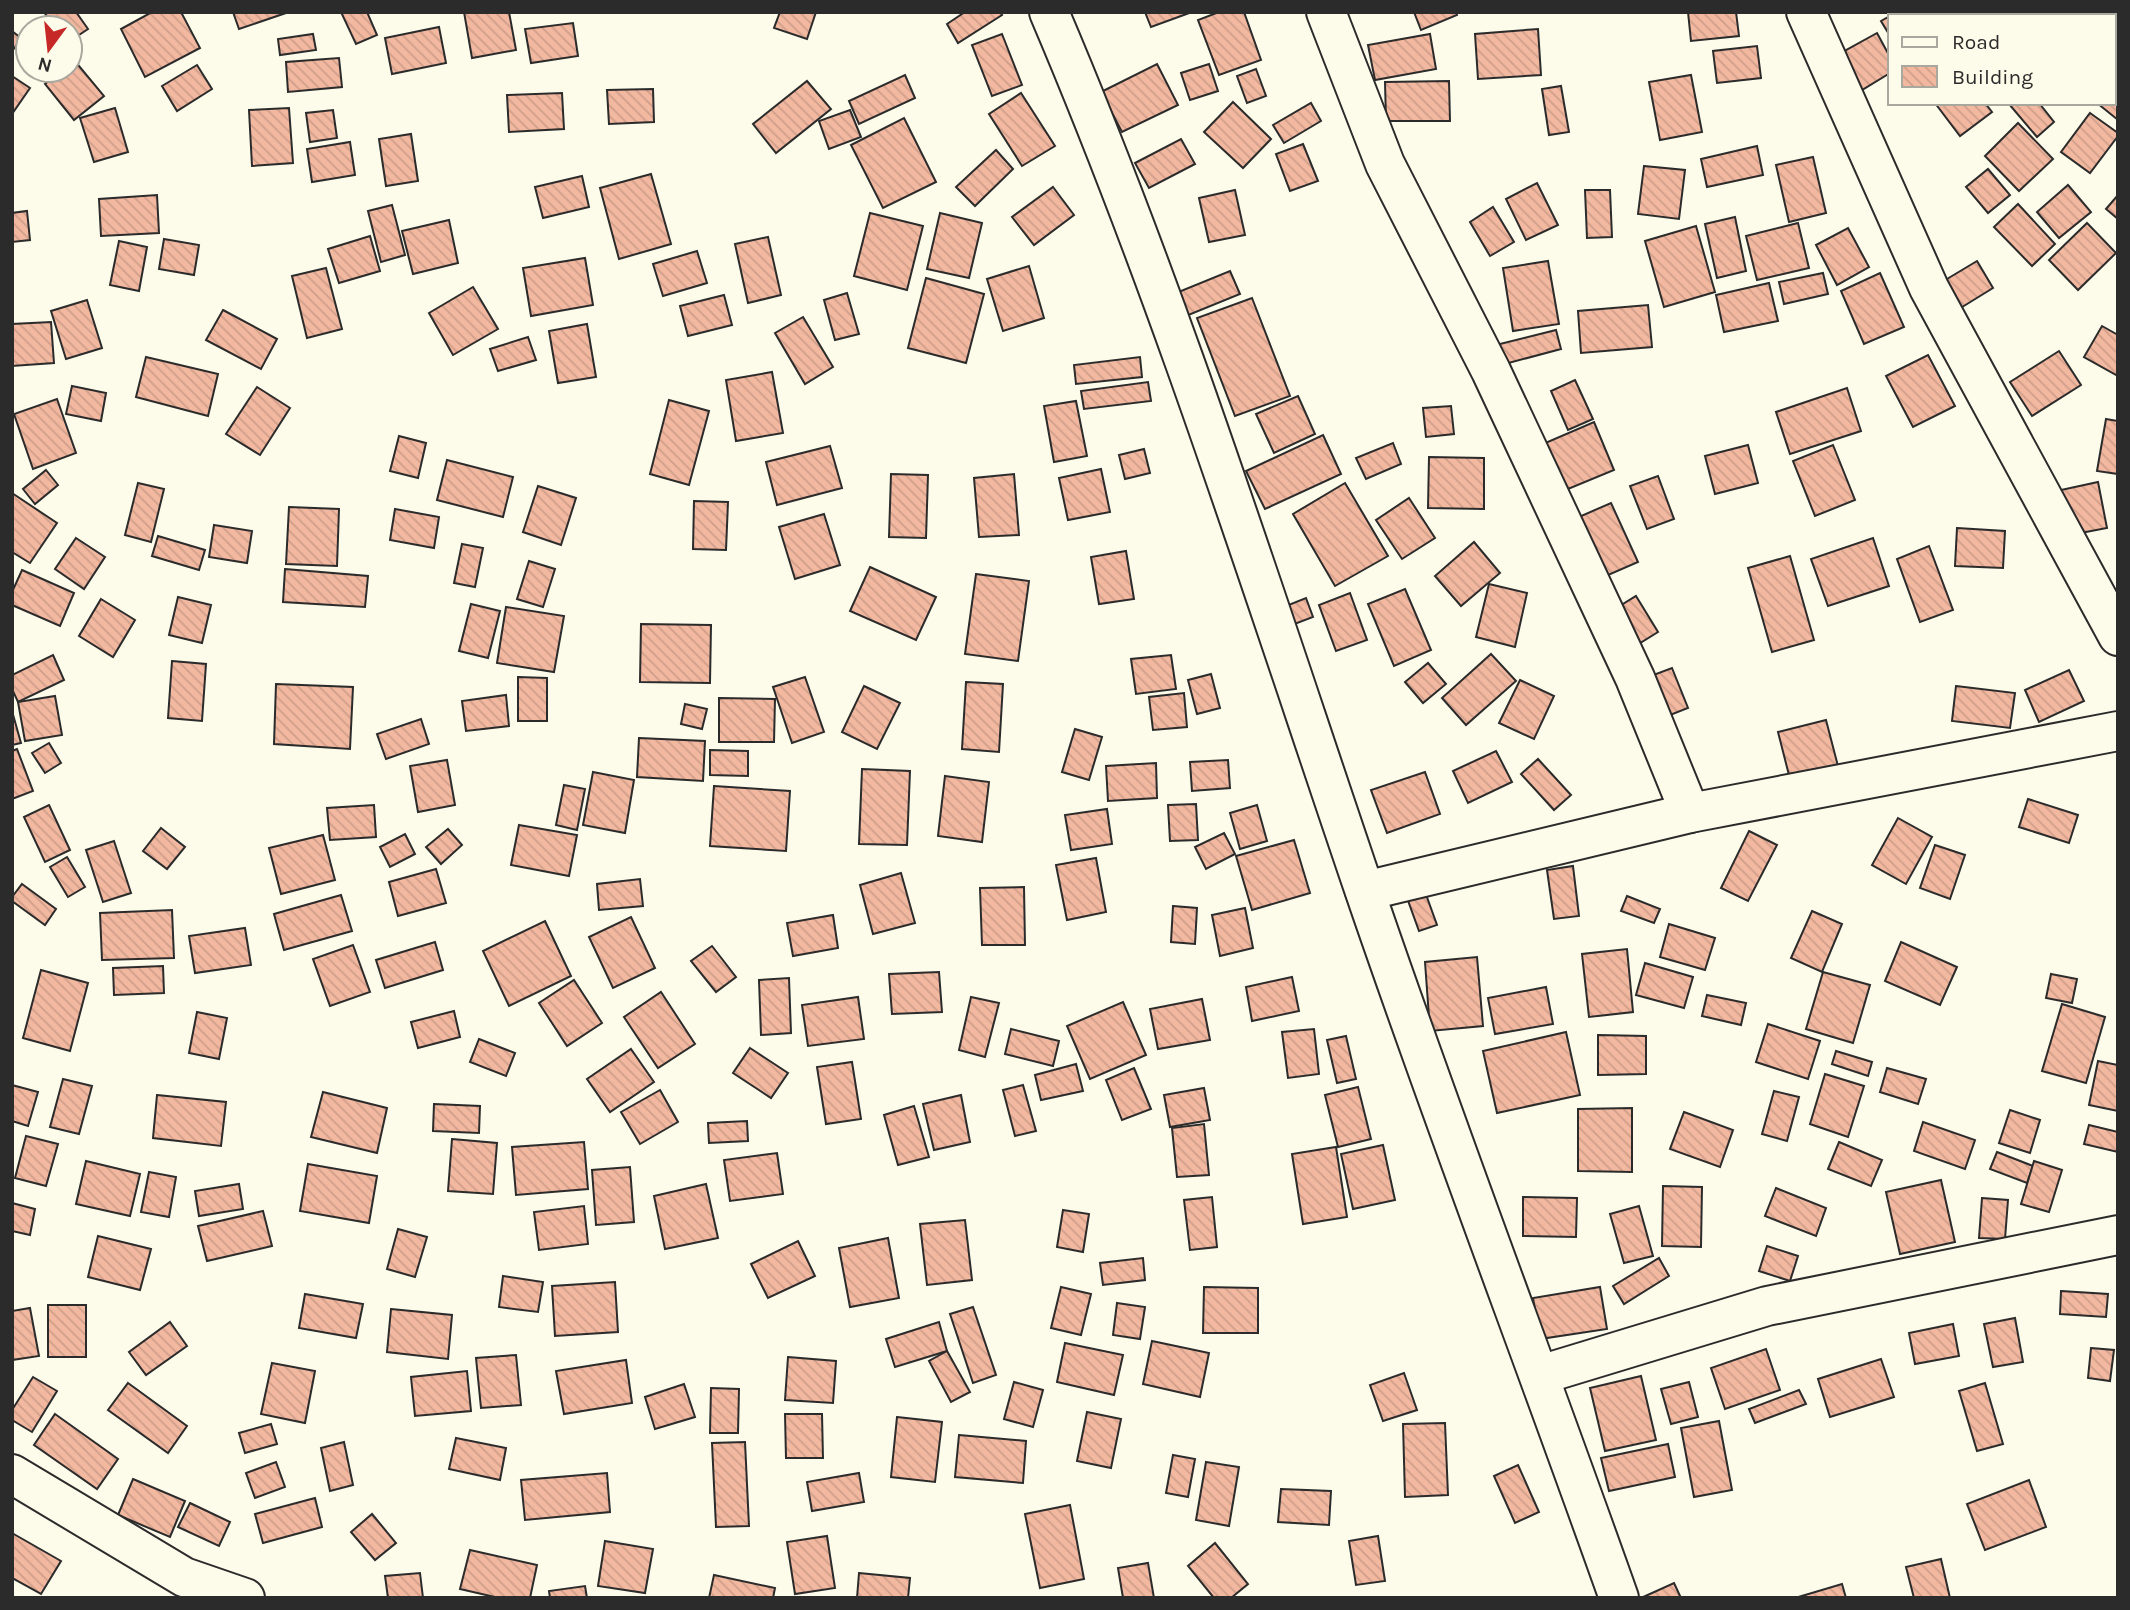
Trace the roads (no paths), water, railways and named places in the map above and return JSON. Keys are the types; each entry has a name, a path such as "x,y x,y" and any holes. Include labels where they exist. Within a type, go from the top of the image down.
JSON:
{"street":[{"path":"1049,12 1116,177 1197,396 1365,891 1619,1598"},
{"path":"1326,12 1385,164 1491,371 1635,678 1690,813"},
{"path":"1806,12 1928,288 2118,636"},
{"path":"1365,891 1690,813 2118,731"},
{"path":"1540,1375 1767,1306 2118,1235"},
{"path":"12,1474 184,1577 245,1598"}]}
